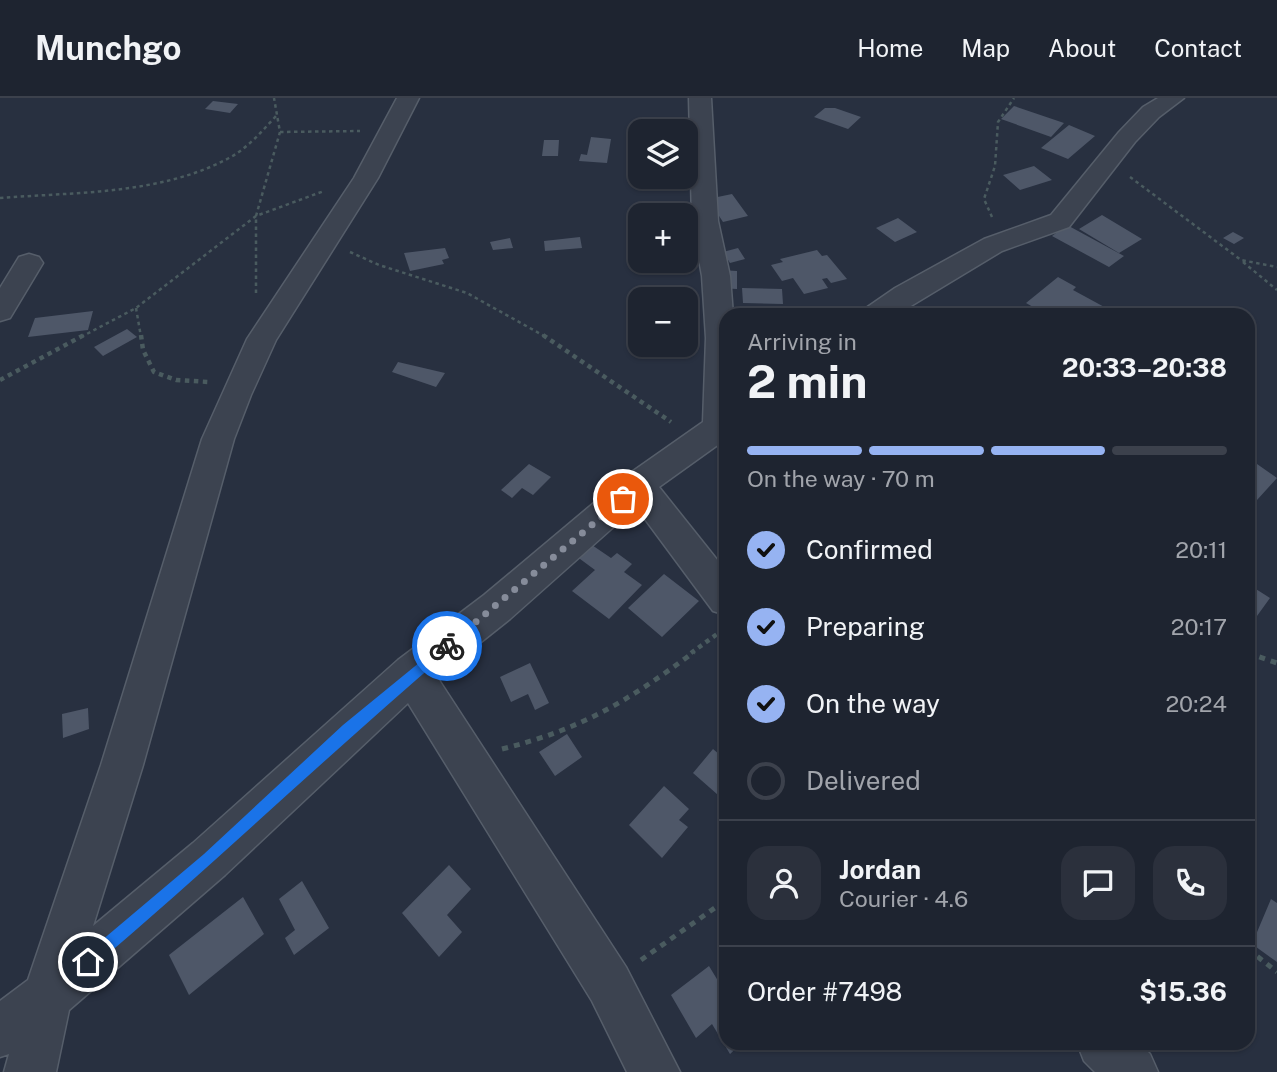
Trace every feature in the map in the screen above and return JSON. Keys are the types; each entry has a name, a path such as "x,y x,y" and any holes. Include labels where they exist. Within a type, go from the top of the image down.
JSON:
{"street":[{"path":"700,98 705,221 716,276 719,322"},
{"path":"886,308 993,245 1060,221 1152,112 1173,98"},
{"path":"30,1072 47,996 122,765 218,439 235,395 262,340 366,178 400,112"},
{"path":"0,311 29,263"},
{"path":"0,1032 47,996 209,859 412,673 508,598 638,485 715,431 719,357"},
{"path":"638,485 719,590"},
{"path":"412,673 609,984 654,1072"},
{"path":"1109,1050 1132,1072"}],"path":[{"path":"262,340 255,278 256,216 280,132 274,98"},
{"path":"993,245 996,230 984,199 994,174 998,122 1014,98"},
{"path":"280,132 348,132 400,112"},
{"path":"0,198 116,187 205,169 254,140 277,114"},
{"path":"1110,162 1277,290"},
{"path":"0,380 136,308 256,216 366,178"},
{"path":"328,239 380,267 465,292 591,366 715,431"},
{"path":"1241,260 1277,267"},
{"path":"136,308 142,350 154,372 176,380 210,382 235,395"},
{"path":"466,757 550,737 592,719 636,692 719,632"},
{"path":"1255,655 1277,663"},
{"path":"609,984 719,905"},
{"path":"1255,955 1277,972"}],"building":[{"path":"213,101 238,104 230,113 205,109"},
{"path":"1014,106 1064,123 1051,137 1001,119"},
{"path":"825,108 835,108 861,117 848,129 814,117"},
{"path":"1069,125 1095,136 1068,159 1041,148"},
{"path":"591,137 611,139 607,163 579,161 581,154 587,155"},
{"path":"544,140 559,140 558,156 542,156"},
{"path":"1034,166 1052,180 1020,190 1003,175"},
{"path":"732,194 748,216 723,222 708,199"},
{"path":"1102,215 1142,239 1119,253 1079,229"},
{"path":"898,218 917,232 895,242 876,228"},
{"path":"1067,225 1124,256 1109,267 1052,236"},
{"path":"1233,232 1244,238 1234,244 1223,238"},
{"path":"580,237 582,248 545,251 544,241"},
{"path":"510,238 513,248 493,250 490,242"},
{"path":"445,248 449,258 442,260 444,264 410,271 404,253"},
{"path":"738,248 745,259 730,263 723,252"},
{"path":"817,250 822,256 827,255 847,279 831,283 827,278 822,279 828,288 804,294 793,278 782,281 771,265 783,262 780,259"},
{"path":"719,270 737,271 737,289 718,288"},
{"path":"1058,277 1076,287 1073,290 1106,308 1035,308 1026,303"},
{"path":"742,288 782,289 783,304 743,303"},
{"path":"93,311 88,330 28,337 35,318"},
{"path":"127,329 137,337 103,356 94,347"},
{"path":"398,362 445,373 436,387 392,372"},
{"path":"529,464 551,477 533,495 522,488 512,498 501,490"},
{"path":"1257,464 1277,478 1257,500 1255,499"},
{"path":"589,543 611,558 617,553 632,564 624,572 642,585 609,619 572,591 595,570 576,556"},
{"path":"664,574 699,601 662,637 628,608"},
{"path":"1255,588 1270,598 1257,616 1255,615"},
{"path":"530,663 549,703 535,710 528,694 511,702 500,677"},
{"path":"88,708 89,729 63,738 62,714"},
{"path":"567,734 582,757 555,776 539,752"},
{"path":"713,749 719,754 719,796 693,773"},
{"path":"664,786 689,809 679,820 688,827 662,858 629,825"},
{"path":"449,865 471,889 447,915 462,932 439,957 402,913"},
{"path":"302,881 329,928 294,955 285,938 295,930 279,899"},
{"path":"243,897 264,934 189,995 169,955"},
{"path":"1271,899 1277,903 1277,962 1255,946 1255,937"},
{"path":"709,966 719,982 719,1036 712,1024 696,1038 671,995"}],"way so far":[{"path":"447,646 497,607 623,499"}],"route":[{"path":"88,962 209,859 412,673 447,646"}]}
